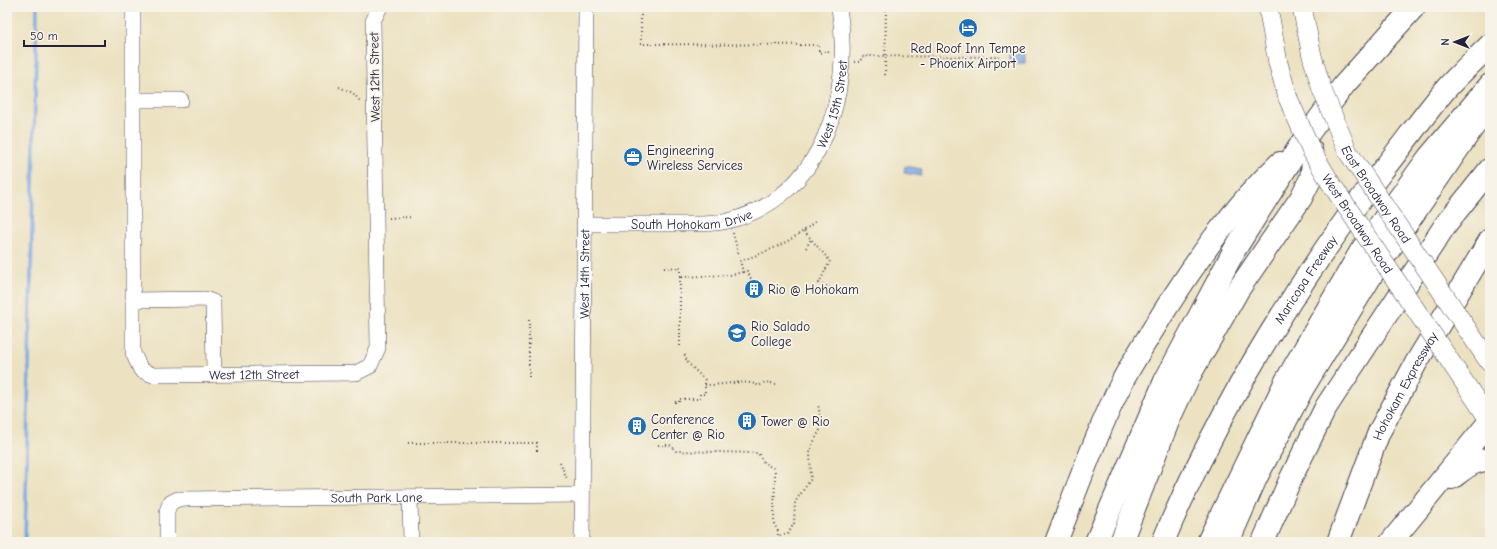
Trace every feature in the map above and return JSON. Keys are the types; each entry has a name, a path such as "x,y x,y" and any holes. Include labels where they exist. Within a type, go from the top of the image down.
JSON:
{"highway":[{"path":"1096,542 1165,381 1235,249 1307,146 1344,85 1414,7"},
{"name":"Maricopa Freeway","path":"1163,542 1177,509 1230,404 1298,287 1362,198 1445,90 1490,46"},
{"path":"1208,542 1286,381 1361,251 1428,157 1490,86"},
{"path":"1228,542 1256,478 1303,388 1370,276 1473,127 1490,108"},
{"path":"1056,542 1099,431 1124,379 1147,338 1198,258 1248,194 1307,146"},
{"path":"1120,542 1169,419 1188,378 1238,290 1296,204 1311,178 1312,163 1307,146"},
{"path":"1263,542 1291,478 1326,407 1446,224 1490,169"},
{"name":"Hohokam Expressway","path":"1338,542 1379,432 1416,363 1490,240"},
{"path":"1391,542 1490,421"},
{"path":"1430,494 1472,463 1490,460"}],"main road":[{"name":"West Broadway Road","path":"1268,7 1278,63 1288,98 1307,146 1490,421"},
{"name":"East Broadway Road","path":"1302,7 1312,56 1322,90 1348,152 1490,363"}],"street":[{"name":"West 12th Street","path":"133,7 133,353 141,370 153,375 356,373 370,366 378,348 373,21 380,7"},
{"name":"West 14th Street","path":"582,542 586,224 586,7"},
{"name":"West 15th Street","path":"788,189 811,164 827,136 835,110 842,61 839,7"},
{"path":"133,100 181,100"},
{"name":"South Hohokam Drive","path":"586,224 704,224 727,221 749,214 768,204 788,189"},
{"path":"133,300 204,299 213,302 214,374"},
{"name":"South Park Lane","path":"167,542 167,511 170,502 178,499 582,495"},
{"path":"410,497 411,542"}],"path":[{"path":"641,7 641,44 819,45 819,53 829,51"},
{"path":"885,75 886,7"},
{"path":"853,62 860,62 862,57 885,56 999,57"},
{"path":"339,87 353,93 364,105"},
{"path":"393,218 413,217"},
{"path":"740,261 772,250 804,231 817,220"},
{"path":"732,230 743,272"},
{"path":"804,231 830,261 820,283 835,290"},
{"path":"806,248 811,239"},
{"path":"664,268 680,267 680,346"},
{"path":"680,277 730,275 747,271 751,279"},
{"path":"529,318 529,377"},
{"path":"675,402 679,402 679,399 700,399 700,394 706,394 705,380 687,362 684,353"},
{"path":"705,385 723,385 749,381 759,386 766,382 776,384"},
{"path":"658,445 670,445 676,452 758,453 764,463 773,468 775,472 774,524 778,531 778,536 788,534 794,523 795,502 811,480 810,453 812,445 820,430 821,422 818,404"},
{"path":"408,443 537,443 537,452"},
{"path":"560,462 568,479"}],"water":[{"path":"1010,53 1025,53 1025,63 1010,63"},
{"path":"905,166 922,169 921,176 904,173"}],"waterway":[{"path":"25,542 37,7"}],"place":[{"name":"Red Roof Inn Tempe - Phoenix Airport","path":"968,28"},
{"name":"Engineering Wireless Services","path":"633,157"},
{"name":"Rio @ Hohokam","path":"754,289"},
{"name":"Rio Salado College","path":"737,333"},
{"name":"Tower @ Rio","path":"747,421"},
{"name":"Conference Center @ Rio","path":"637,426"}]}
